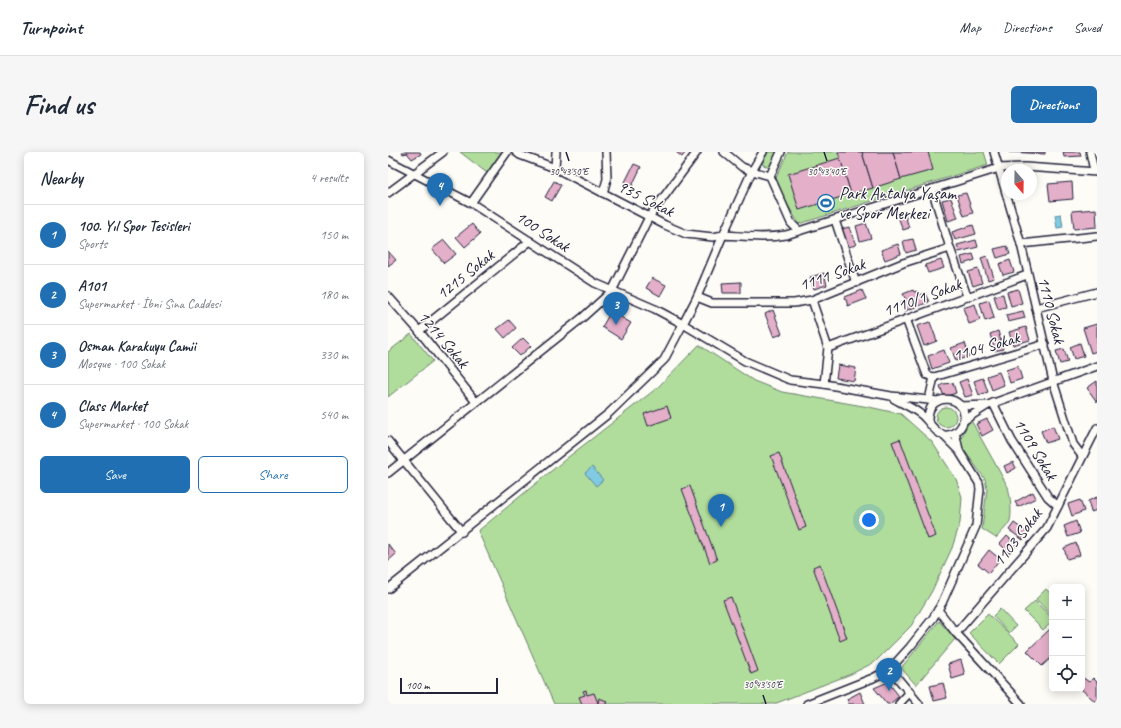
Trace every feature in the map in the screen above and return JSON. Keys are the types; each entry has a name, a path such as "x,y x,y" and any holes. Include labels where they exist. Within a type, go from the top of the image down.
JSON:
{"street":[{"path":"388,193 443,152"},
{"path":"471,204 507,152"},
{"name":"935 Sokak","path":"516,152 520,155 555,168 648,217 686,234 714,237 723,235 775,237 835,220 999,168 1025,167 1097,171"},
{"path":"555,168 556,152"},
{"path":"603,192 607,179 606,152"},
{"path":"388,473 582,318 612,291 648,217 697,152"},
{"path":"724,152 742,167 770,176"},
{"path":"388,590 608,414 664,360 697,297 752,171 763,152"},
{"path":"781,152 770,176 791,223 799,231"},
{"name":"1110 Sokak","path":"994,152 1021,244 1027,275 1053,381 1073,444 1082,456"},
{"path":"1090,152 1093,166 1097,171"},
{"name":"100 Sokak","path":"388,160 471,204 595,284 655,309 744,361 790,380 824,384 891,396 938,400"},
{"path":"932,189 950,248 967,296"},
{"path":"835,220 856,283"},
{"path":"1021,244 1097,236"},
{"name":"1215 Sokak","path":"419,331 530,241"},
{"name":"1111 Sokak","path":"697,297 712,303 794,303 812,300 903,263 950,248"},
{"name":"1110/1 Sokak","path":"828,348 1027,275"},
{"path":"1036,308 1097,292"},
{"name":"1214 Sokak","path":"388,296 419,331 476,402"},
{"path":"812,300 828,348 824,384"},
{"name":"1104 Sokak","path":"906,319 927,375 934,377 1045,344"},
{"path":"963,421 990,404 1097,366"},
{"name":"1104 Sokak","path":"930,400 934,377"},
{"path":"807,704 873,678 890,669 910,647 938,610 976,526 980,489 976,478 959,451 942,434 934,430 928,420 920,413 891,396"},
{"path":"928,420 930,409 938,400 950,399 955,401 960,406 964,416 963,421 955,432 951,434 942,434"},
{"path":"960,406 990,404"},
{"name":"1109 Sokak","path":"990,404 1048,497 1058,506"},
{"name":"1103 Sokak","path":"956,633 1046,528 1097,428"},
{"path":"955,432 959,451"},
{"path":"388,441 462,532"},
{"path":"938,610 956,633 1021,704"},
{"path":"890,669 919,704"},
{"path":"899,704 910,692"}],"green space":[{"path":"460,152 503,152 487,173"},
{"path":"768,152 777,152 769,168 762,164"},
{"name":"Park Antalya Yaşam ve Spor Merkezi","path":"788,152 984,152 988,165 799,224 774,182"},
{"path":"411,334 433,361 388,397 388,352"},
{"path":"699,345 754,381 782,392 901,414 932,442 956,479 962,497 960,523 952,548 932,591 911,626 875,662 851,674 774,704 554,704 478,531 567,458 657,388"},
{"path":"946,407 953,410 956,417 953,424 946,427 939,424 936,417 939,410"},
{"path":"972,422 1009,490 1011,505 1010,520 996,538 982,529 987,489 985,479 959,443 968,423"},
{"path":"1046,589 1049,592 1049,613 1036,599"},
{"path":"1035,601 1049,615 1049,625 1043,630 1024,611"},
{"path":"1000,609 1016,626 1009,633 993,616"},
{"path":"988,614 1019,644 999,664 969,633"},
{"path":"939,621 955,639 916,685 901,668"}],"water":[{"path":"1061,214 1063,227 1057,228 1055,215"},
{"path":"592,467 603,480 596,486 585,473"}],"building":[{"path":"402,152 420,152 421,154 412,159 407,153 403,154"},
{"path":"676,152 686,152 682,157"},
{"path":"838,152 862,152 873,188 851,194"},
{"path":"862,152 893,152 901,179 873,188"},
{"path":"893,152 928,152 933,170 901,179"},
{"path":"1009,152 1045,152 1045,154"},
{"path":"1063,152 1080,152 1081,156 1064,157"},
{"path":"840,158 851,194 799,210 788,174"},
{"path":"634,164 641,167 631,188 624,184"},
{"path":"554,181 561,185 552,201 545,197"},
{"path":"1072,182 1073,199 1050,201 1048,184"},
{"path":"966,193 973,213 964,216 957,195"},
{"path":"951,198 958,218 948,221 942,200"},
{"path":"1096,209 1097,227 1074,229 1072,211"},
{"path":"904,211 909,228 903,230 897,214"},
{"path":"866,223 871,238 860,241 856,226"},
{"path":"472,224 480,234 465,247 456,237"},
{"path":"973,225 976,234 955,240 952,232"},
{"path":"849,227 856,245 848,247 842,229"},
{"path":"913,239 916,250 906,253 903,241"},
{"path":"444,240 456,254 444,263 432,249"},
{"path":"976,240 978,247 959,252 957,245"},
{"path":"898,244 901,254 885,260 881,250"},
{"path":"1007,246 1010,254 997,258 994,249"},
{"path":"388,251 396,260 388,266"},
{"path":"973,254 975,260 963,264 961,257"},
{"path":"987,256 994,278 988,280 981,258"},
{"path":"941,260 944,268 928,273 925,265"},
{"path":"1010,260 1014,272 1003,275 999,264"},
{"path":"978,269 982,283 973,286 968,272"},
{"path":"824,273 827,285 814,289 810,277"},
{"path":"652,278 666,285 660,296 646,288"},
{"path":"741,282 741,293 723,293 722,283"},
{"path":"1018,289 1022,303 1011,306 1007,292"},
{"path":"862,290 866,299 848,306 845,297"},
{"path":"913,290 914,292 917,291 919,295 925,293 929,302 905,311 901,302 906,300 903,294"},
{"path":"1003,294 1006,307 998,309 994,296"},
{"path":"989,300 994,318 985,321 980,303"},
{"path":"975,304 980,320 969,324 963,308"},
{"path":"773,310 782,334 774,337 765,314"},
{"path":"611,311 631,323 621,339 602,327"},
{"path":"1023,311 1025,318 1008,322 1006,315"},
{"path":"509,320 516,328 505,338 497,329"},
{"path":"930,322 937,341 924,346 917,326"},
{"path":"1097,324 1097,351 1091,353 1083,328"},
{"path":"1026,327 1030,340 1013,345 1009,332"},
{"path":"998,331 1003,349 995,351 990,334"},
{"path":"523,338 531,346 520,356 512,348"},
{"path":"965,343 969,356 956,361 951,348"},
{"path":"1080,343 1084,356 1074,359 1070,347"},
{"path":"1064,349 1068,362 1060,364 1056,351"},
{"path":"944,350 949,363 932,369 928,356"},
{"path":"838,365 856,368 854,381 836,378"},
{"path":"1018,366 1022,379 1010,383 1006,370"},
{"path":"999,372 1004,385 992,390 987,376"},
{"path":"983,378 988,392 979,395 974,381"},
{"path":"967,379 973,395 965,397 959,382"},
{"path":"1097,381 1097,402 1087,388"},
{"path":"953,383 956,393 947,396 943,394 940,386 943,384"},
{"path":"667,406 671,418 648,426 644,414"},
{"path":"987,419 993,430 982,436 976,424"},
{"path":"1053,426 1058,439 1046,443 1041,431"},
{"path":"900,439 936,536 928,539 892,442"},
{"path":"779,453 806,527 799,530 771,456"},
{"path":"1013,462 1016,468 1007,473 1004,466"},
{"path":"690,486 717,560 710,563 682,489"},
{"path":"1033,492 1036,498 1018,507 1015,502"},
{"path":"1097,497 1097,510 1091,512 1088,501"},
{"path":"1080,500 1084,511 1072,516 1068,504"},
{"path":"1076,521 1080,533 1068,537 1064,526"},
{"path":"1014,523 1028,533 1023,540 1009,530"},
{"path":"1007,536 1017,545 1009,553 1000,544"},
{"path":"1076,543 1080,555 1067,559 1064,548"},
{"path":"388,544 396,554 388,561"},
{"path":"989,550 1000,559 989,573 978,564"},
{"path":"820,564 847,638 840,641 813,567"},
{"path":"731,597 758,671 751,674 723,600"},
{"path":"1049,630 1049,660 1042,666 1027,651"},
{"path":"961,660 965,675 952,679 948,664"},
{"path":"1093,678 1097,682 1097,703 1084,692 1085,679 1089,682"},
{"path":"888,682 899,696 890,704 887,704 874,688"},
{"path":"943,683 947,698 934,701 930,686"},
{"path":"586,690 587,695 594,693 598,703 599,698 607,701 606,704 582,704 579,697 585,695 583,691"},
{"path":"860,692 865,704 849,704 847,699"}],"place":[{"name":"Park Antalya Yaşam ve Spor Merkezi","path":"826,203"},
{"name":"Class Market","path":"440,206"},
{"name":"Osman Karakuyu Camii","path":"616,325"},
{"name":"100. Yıl Spor Tesisleri","path":"721,527"},
{"name":"A101","path":"889,691"}]}
